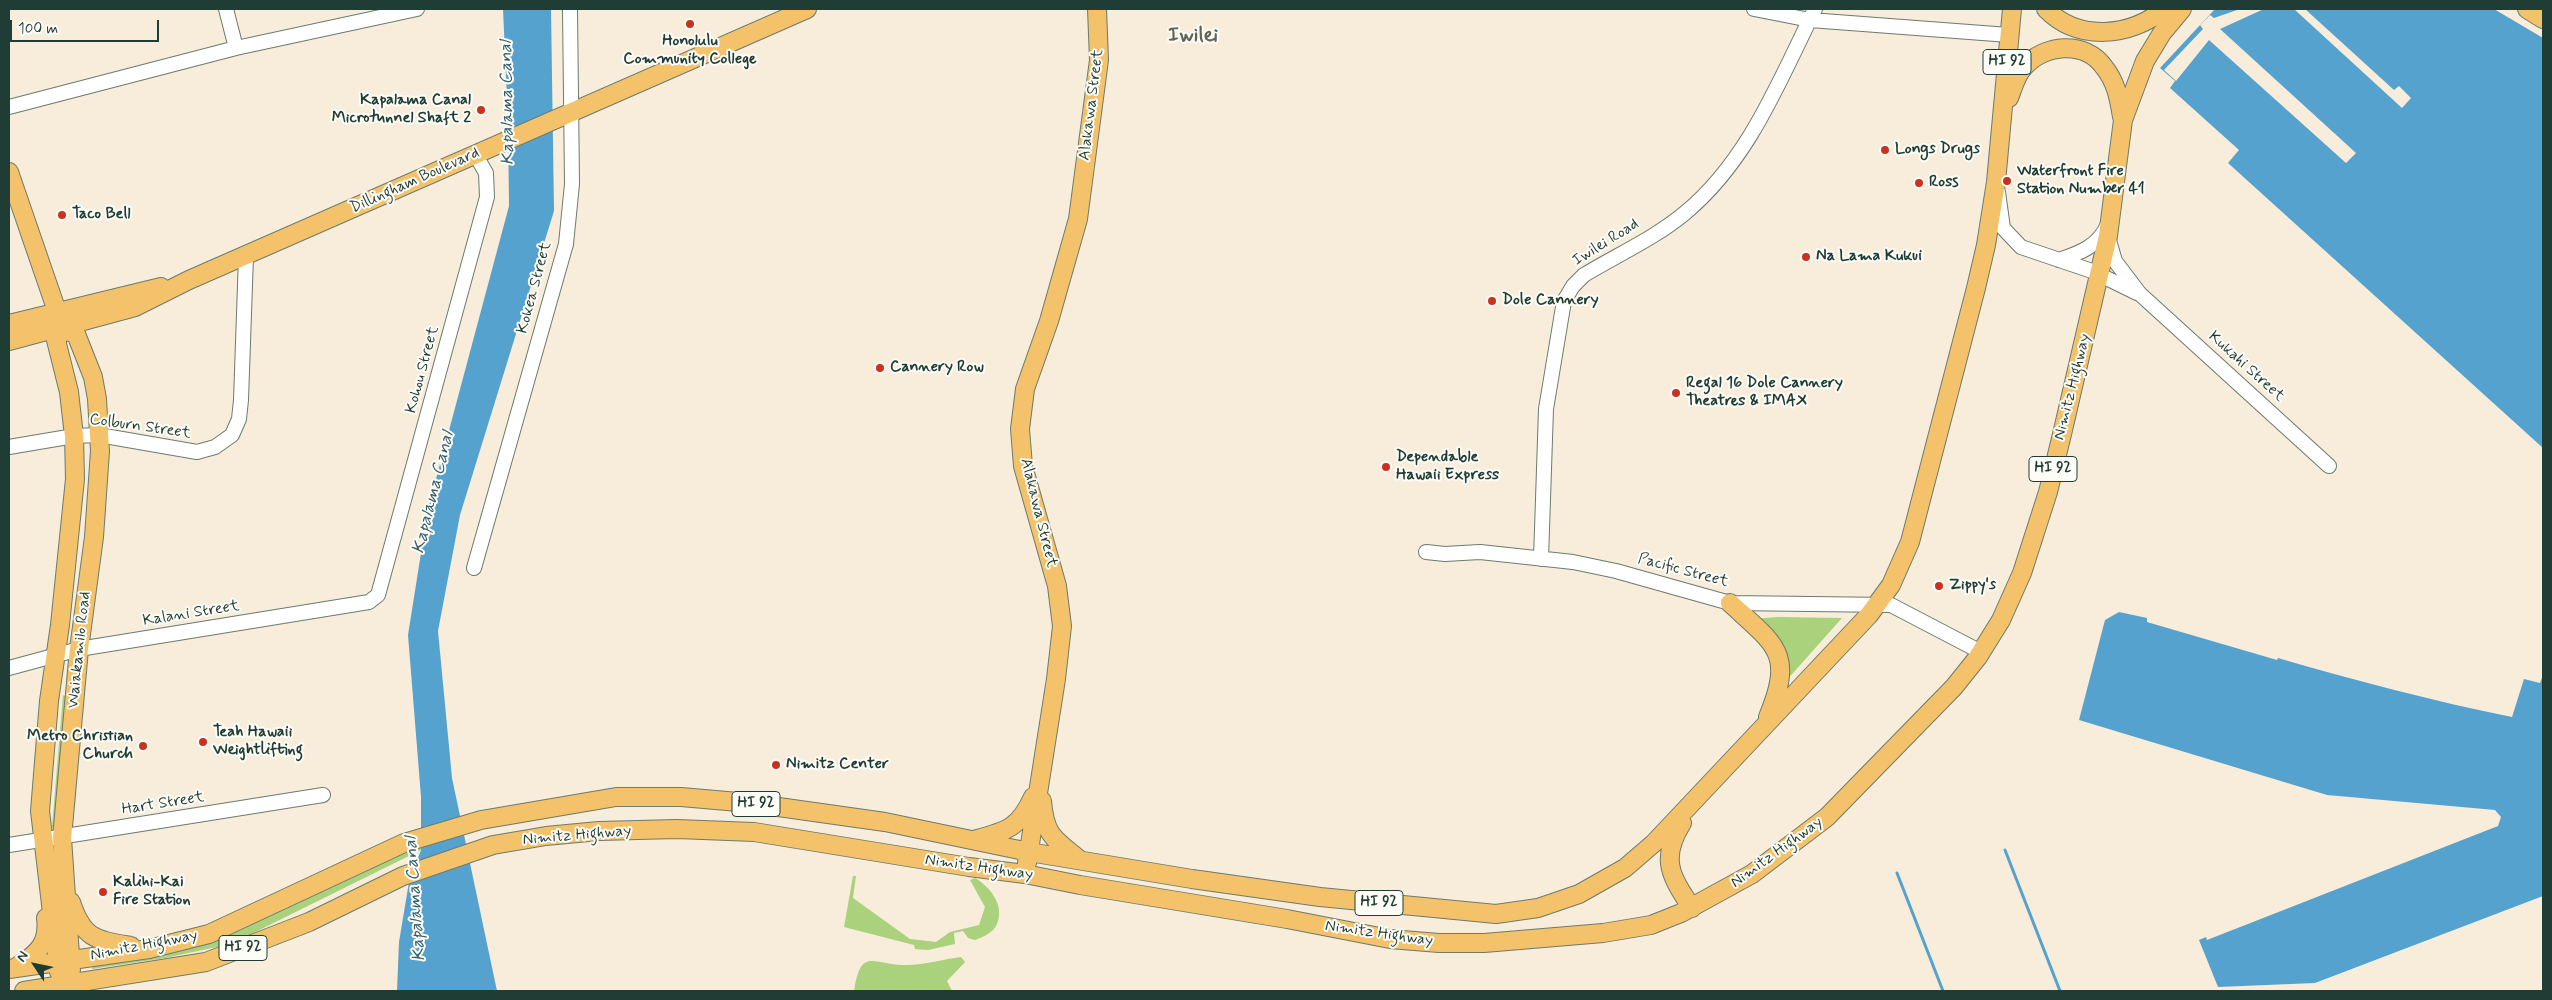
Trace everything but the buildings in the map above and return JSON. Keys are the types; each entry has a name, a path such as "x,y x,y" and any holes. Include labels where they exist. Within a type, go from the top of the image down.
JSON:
{"main road":[{"name":"Dillingham Boulevard","path":"9,341 189,280 807,9"},
{"name":"Alakawa Street","path":"1025,874 1056,679 1062,626 1056,586 1024,473 1020,429 1025,389 1048,321 1078,219 1098,60 1097,9"},
{"name":"Nimitz Highway","path":"12,968 149,949 223,928 404,843 481,820 597,799 681,797 788,808 885,822 976,839 1029,852 1320,897 1496,914 1538,908 1579,894 1617,874 1654,843 1879,604 1902,563 1915,525 1978,280 1996,182 2012,9"},
{"path":"2046,9 2057,18 2072,26 2108,33 2137,26 2164,9"},
{"name":"Nimitz Highway","path":"24,991 206,962 309,922 403,876 493,845 546,836 599,831 677,829 754,832 959,866 1025,874 1390,938 1439,943 1484,943 1638,928 1651,925 1692,908 1752,874 1827,817 1941,702 1981,652 2012,599 2037,528 2100,276 2108,236 2123,120 2145,61 2162,33 2182,9"},
{"path":"2527,9 2543,19"},
{"path":"2095,57 2108,33"},
{"path":"2003,115 2022,68 2033,57 2049,49 2067,47 2095,57 2104,65 2118,92 2123,120"},
{"name":"Waiakamilo Road","path":"9,172 61,323 76,334 93,377 97,398 100,472 95,528 79,649 62,838 56,881"},
{"name":"Dillingham Boulevard","path":"9,324 61,323"},
{"name":"Waiakamilo Road","path":"61,323 56,340 68,392 74,436 74,505 49,701 40,811 44,840 56,881 66,984"},
{"path":"1730,603 1765,633 1779,658 1781,672 1778,693 1763,729"},
{"path":"976,839 1004,831 1018,822 1026,813 1040,781"},
{"path":"1040,781 1044,823 1053,838 1080,860"},
{"path":"1692,908 1677,885 1669,860 1673,837 1695,800"},
{"path":"56,881 85,930 99,940 149,949"},
{"path":"12,968 32,957 42,948 47,937 44,905 56,881"}],"street":[{"path":"226,9 236,48"},
{"path":"9,107 236,48 418,9"},
{"name":"Kokea Street","path":"474,568 566,244 572,184 570,9"},
{"path":"1754,9 1812,14 1835,22 2009,35"},
{"path":"1826,9 1835,22"},
{"name":"Iwilei Road","path":"1541,559 1546,409 1564,300 1573,286 1584,275 1668,226 1713,187 1751,136 1812,14"},
{"name":"Kohou Street","path":"378,595 487,198 486,173 475,154"},
{"name":"Kukahi Street","path":"1996,182 2000,220 2008,236 2021,247 2100,276 2140,294"},
{"path":"2058,260 2082,252 2094,244 2105,232 2111,213"},
{"name":"Kukahi Street","path":"2108,236 2115,261 2140,294 2329,466"},
{"name":"Colburn Street","path":"9,447 74,436 99,435 197,452 215,447 232,434 239,419 242,400 246,256"},
{"name":"Pacific Street","path":"1426,552 1445,554 1470,551 1602,568 1730,603 1891,605 1981,652"},
{"name":"Kalani Street","path":"9,668 56,653 281,618 369,602 378,595"},
{"name":"Hart Street","path":"9,845 62,838 81,833 147,825 323,795"}],"green space":[{"path":"1778,617 1842,618 1785,682 1753,619"},
{"path":"63,695 68,698 54,830 52,827"},
{"path":"421,837 421,850 231,944 165,958 92,969 92,963 161,953"},
{"path":"853,876 856,876 853,898 910,939 936,942 950,932 979,925 985,907 970,880 975,878 986,886 998,903 999,917 997,924 990,932 975,940 968,938 963,931 954,933 955,944 928,950 915,949 914,945 844,927"},
{"path":"961,957 965,962 947,981 952,991 854,991 860,968 869,961 910,965"}],"water":[{"name":"Kapalama Canal","path":"503,9 551,9 554,211 460,515 438,631 452,778 497,991 397,991 399,942 409,882 421,850 421,797 408,635 428,509 509,206 508,121"},
{"path":"2215,9 2494,9 2543,38 2543,448 2228,163 2239,150 2170,88 2175,81 2160,68"},
{"path":"2119,612 2147,618 2147,622 2277,660 2278,658 2394,690 2512,717 2524,679 2540,683 2543,675 2543,896 2315,983 2218,987 2199,940 2206,937 2207,940 2498,826 2501,817 2495,810 2327,795 2079,720 2105,620"}],"pier":[{"path":"2240,9 2264,9 2220,29 2356,153 2346,163 2209,40 2176,81 2164,70 2203,29 2200,25 2210,15 2214,18"},
{"path":"2294,9 2305,9 2394,90 2399,86 2411,98 2402,108"}],"waterway":[{"path":"2005,850 2060,991"},
{"path":"1897,873 1943,991"}],"place":[{"name":"Honolulu Community College","path":"690,24"},
{"name":"Kapalama Canal Microtunnel Shaft 2","path":"481,110"},
{"name":"Longs Drugs","path":"1885,150"},
{"name":"Waterfront Fire Station Number 41","path":"2007,181"},
{"name":"Ross","path":"1919,183"},
{"name":"Taco Bell","path":"62,215"},
{"name":"Na Lama Kukui","path":"1806,257"},
{"name":"Dole Cannery","path":"1492,301"},
{"name":"Cannery Row","path":"880,368"},
{"name":"Regal 16 Dole Cannery Theatres & IMAX","path":"1676,393"},
{"name":"Dependable Hawaii Express","path":"1386,467"},
{"name":"Zippy's","path":"1939,586"},
{"name":"Teah Hawaii Weightlifting","path":"203,742"},
{"name":"Metro Christian Church","path":"143,746"},
{"name":"Nimitz Center","path":"776,765"},
{"name":"Kalihi-Kai Fire Station","path":"103,892"}],"district":[{"name":"Iwilei","path":"1193,37"}]}
